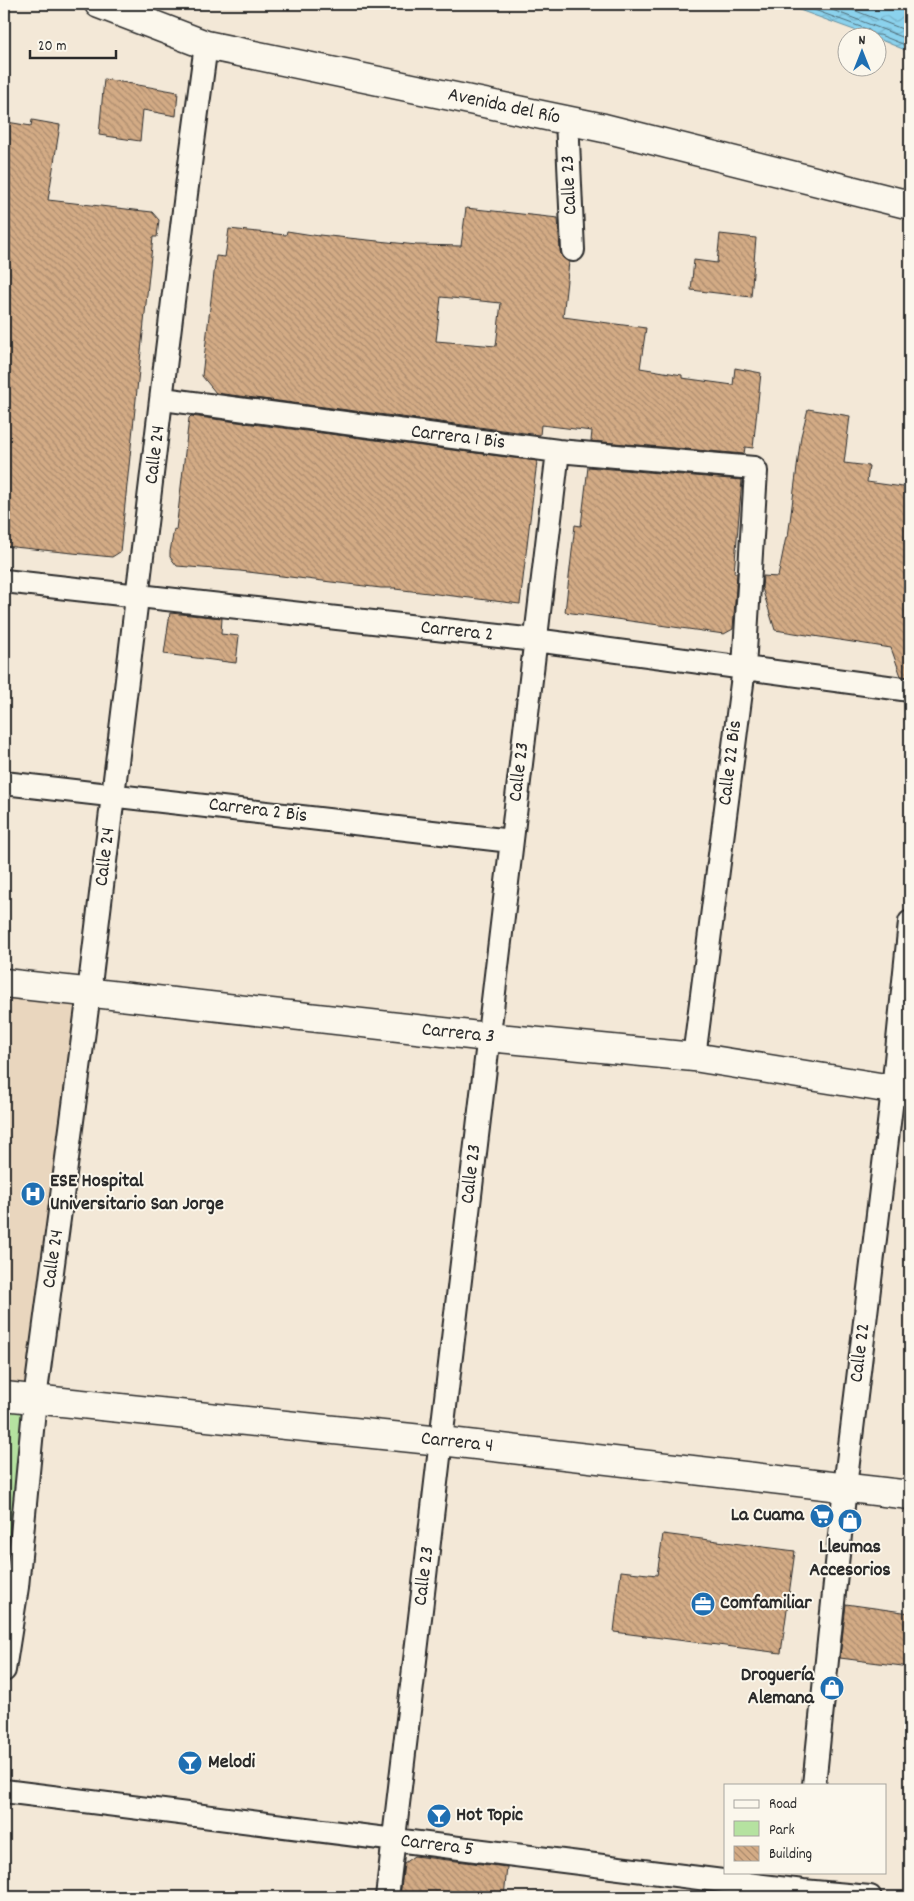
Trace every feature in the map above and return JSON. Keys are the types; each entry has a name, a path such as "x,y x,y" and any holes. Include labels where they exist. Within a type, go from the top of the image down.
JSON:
{"main road":[{"name":"Avenida del Río","path":"99,4 206,45 604,128 910,205"},
{"name":"Carrera 3","path":"4,983 488,1037 694,1057 902,1091"},
{"name":"Carrera 4","path":"4,1396 441,1441 910,1495"}],"street":[{"name":"Calle 24","path":"4,1670 10,1587 89,993 206,45"},
{"name":"Calle 23","path":"567,120 573,250"},
{"name":"Carrera 1 Bis","path":"163,399 558,451 754,468"},
{"name":"Calle 23","path":"387,1897 558,451"},
{"name":"Calle 22 Bis","path":"694,1057 744,668 756,471 754,468"},
{"name":"Carrera 2","path":"4,581 535,640 910,690"},
{"name":"Carrera 2 Bis","path":"4,783 114,794 511,841"},
{"name":"Calle 22","path":"814,1784 845,1487 902,1091 910,922"},
{"name":"Carrera 5","path":"4,1791 394,1840 803,1887 870,1897"}],"shaded area":[{"name":"ESE Hospital Universitario San Jorge","path":"4,983 89,993 35,1399 4,1396"}],"green space":[{"path":"4,1396 35,1399 17,1587 4,1586"}],"water":[{"path":"783,4 910,4 910,52 886,42 886,28 849,28"}],"building":[{"path":"104,79 178,92 176,116 143,110 140,141 99,135"},
{"path":"32,120 60,125 48,200 152,212 159,220 157,237 153,237 120,552 112,557 4,546 4,123 31,126"},
{"path":"466,208 558,218 560,251 562,257 569,262 563,317 646,328 640,368 682,375 682,378 733,385 735,368 761,373 753,448 745,447 744,454 591,441 592,431 541,425 540,435 216,393 202,376 216,256 225,257 229,229 286,235 287,231 319,236 417,245 461,246","holes":["441,297 501,303 496,346 436,341"]},
{"path":"720,234 756,238 751,297 691,290 694,260 717,263"},
{"path":"808,409 850,416 844,463 869,466 867,482 910,488 910,677 901,676 891,648 775,630 762,588 763,576 778,577 786,537 788,537 801,436"},
{"path":"191,416 537,461 520,604 396,588 177,566 170,557 170,552 174,529 176,530 189,418"},
{"path":"588,467 742,480 734,573 737,573 733,629 724,634 565,612 575,525 581,526"},
{"path":"170,613 222,618 221,634 239,636 236,663 164,654"},
{"name":"Comfamiliar","path":"663,1534 795,1551 781,1653 614,1632 621,1571 657,1575"},
{"path":"846,1604 910,1613 910,1667 840,1658"},
{"path":"414,1856 507,1867 504,1897 400,1897 404,1863"}],"place":[{"name":"ESE Hospital Universitario San Jorge","path":"33,1194"},
{"name":"La Cuama","path":"822,1516"},
{"name":"Lleumas Accesorios","path":"850,1521"},
{"name":"Comfamiliar","path":"703,1604"},
{"name":"Droguería Alemana","path":"832,1688"},
{"name":"Melodi","path":"190,1763"},
{"name":"Hot Topic","path":"439,1816"}]}
